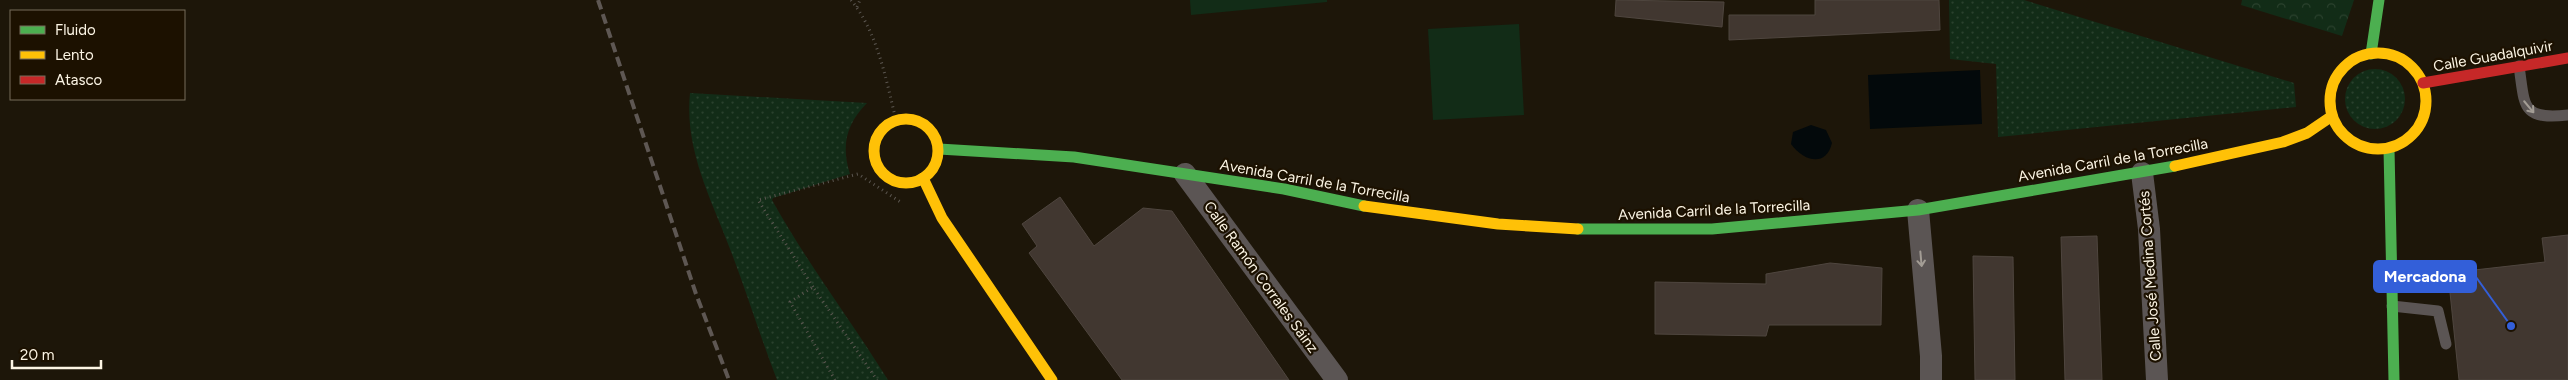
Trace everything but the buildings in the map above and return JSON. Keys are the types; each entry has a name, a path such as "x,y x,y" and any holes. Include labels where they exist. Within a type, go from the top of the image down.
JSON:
{"main road":[{"path":"2371,54 2380,0"},
{"path":"2391,54 2406,61 2415,69 2423,83 2427,104 2424,116 2417,130 2402,144 2389,148 2372,149 2348,139 2332,116 2330,97 2332,86 2344,66 2359,56 2391,54"},
{"name":"Calle Guadalquivir","path":"2423,83 2568,58"},
{"name":"Avenida Carril de la Torrecilla","path":"939,149 1074,157 1284,189 1382,210 1498,224 1602,230 1712,229 1918,210 2045,186 2142,173 2282,142 2307,133 2332,116"},
{"path":"906,118 927,125 934,134 939,149 936,165 924,178 910,184 890,179 879,168 874,150 876,140 882,130 896,120 906,118"},
{"path":"2389,148 2394,380"},
{"path":"924,178 942,218 1052,380"}],"street":[{"name":"Calle José Medina Cortés","path":"2142,173 2149,229 2156,380"},
{"name":"Calle Ramón Corrales Sáinz","path":"1185,174 1337,380"},
{"path":"1918,210 1931,356 1931,380"}],"lane":[{"path":"2519,66 2524,101 2532,112 2540,116 2568,115"},
{"path":"2392,306 2438,311 2446,344"}],"path":[{"path":"851,0 857,8 881,59 896,120"},
{"path":"857,8 860,0"},
{"path":"877,380 813,287 758,200 858,174 908,207"},
{"path":"813,287 790,302 835,380"}],"green space":[{"path":"1190,0 1327,0 1327,2 1191,15"},
{"path":"1949,0 2024,0 2294,83 2296,107 1998,137 1996,64 1950,59"},
{"path":"2242,0 2354,0 2342,36 2241,5"},
{"path":"1519,24 1524,115 1433,120 1428,29"},
{"path":"2369,69 2381,69 2392,74 2400,82 2405,93 2403,111 2392,124 2381,129 2369,129 2358,124 2350,116 2345,105 2345,93 2350,82 2358,74"},
{"path":"690,93 867,103 854,119 847,136 846,154 850,174 773,198 772,200 785,223 888,380 777,380 702,176 691,135"}],"shaded area":[{"path":"1980,70 1982,124 1870,129 1868,75"},
{"path":"1811,125 1826,130 1832,143 1829,151 1820,159 1808,158 1802,155 1791,144 1793,132"}],"railway":[{"path":"598,0 696,294 729,380"}],"traffic: fast":[{"path":"2371,54 2379,0"},
{"path":"939,149 1074,157 1284,189 1364,206"},
{"path":"2389,149 2394,380"},
{"path":"1578,229 1712,229 1918,210 2175,166"}],"traffic: slow":[{"path":"2378,53 2396,57 2412,67 2422,83 2426,101 2422,119 2412,135 2396,145 2378,149 2360,145 2344,135 2334,119 2330,101 2334,83 2344,67 2360,57 2378,53"},
{"path":"2175,166 2283,142 2307,133 2332,116"},
{"path":"906,119 918,121 929,128 936,139 938,151 936,163 929,174 918,181 906,183 894,181 883,174 876,163 874,151 876,139 883,128 894,121 906,119"},
{"path":"923,178 942,218 1052,380"},
{"path":"1364,206 1498,224 1578,229"}],"traffic: jam":[{"path":"2423,83 2568,58"}],"place":[{"name":"Mercadona","path":"2511,326"}]}
